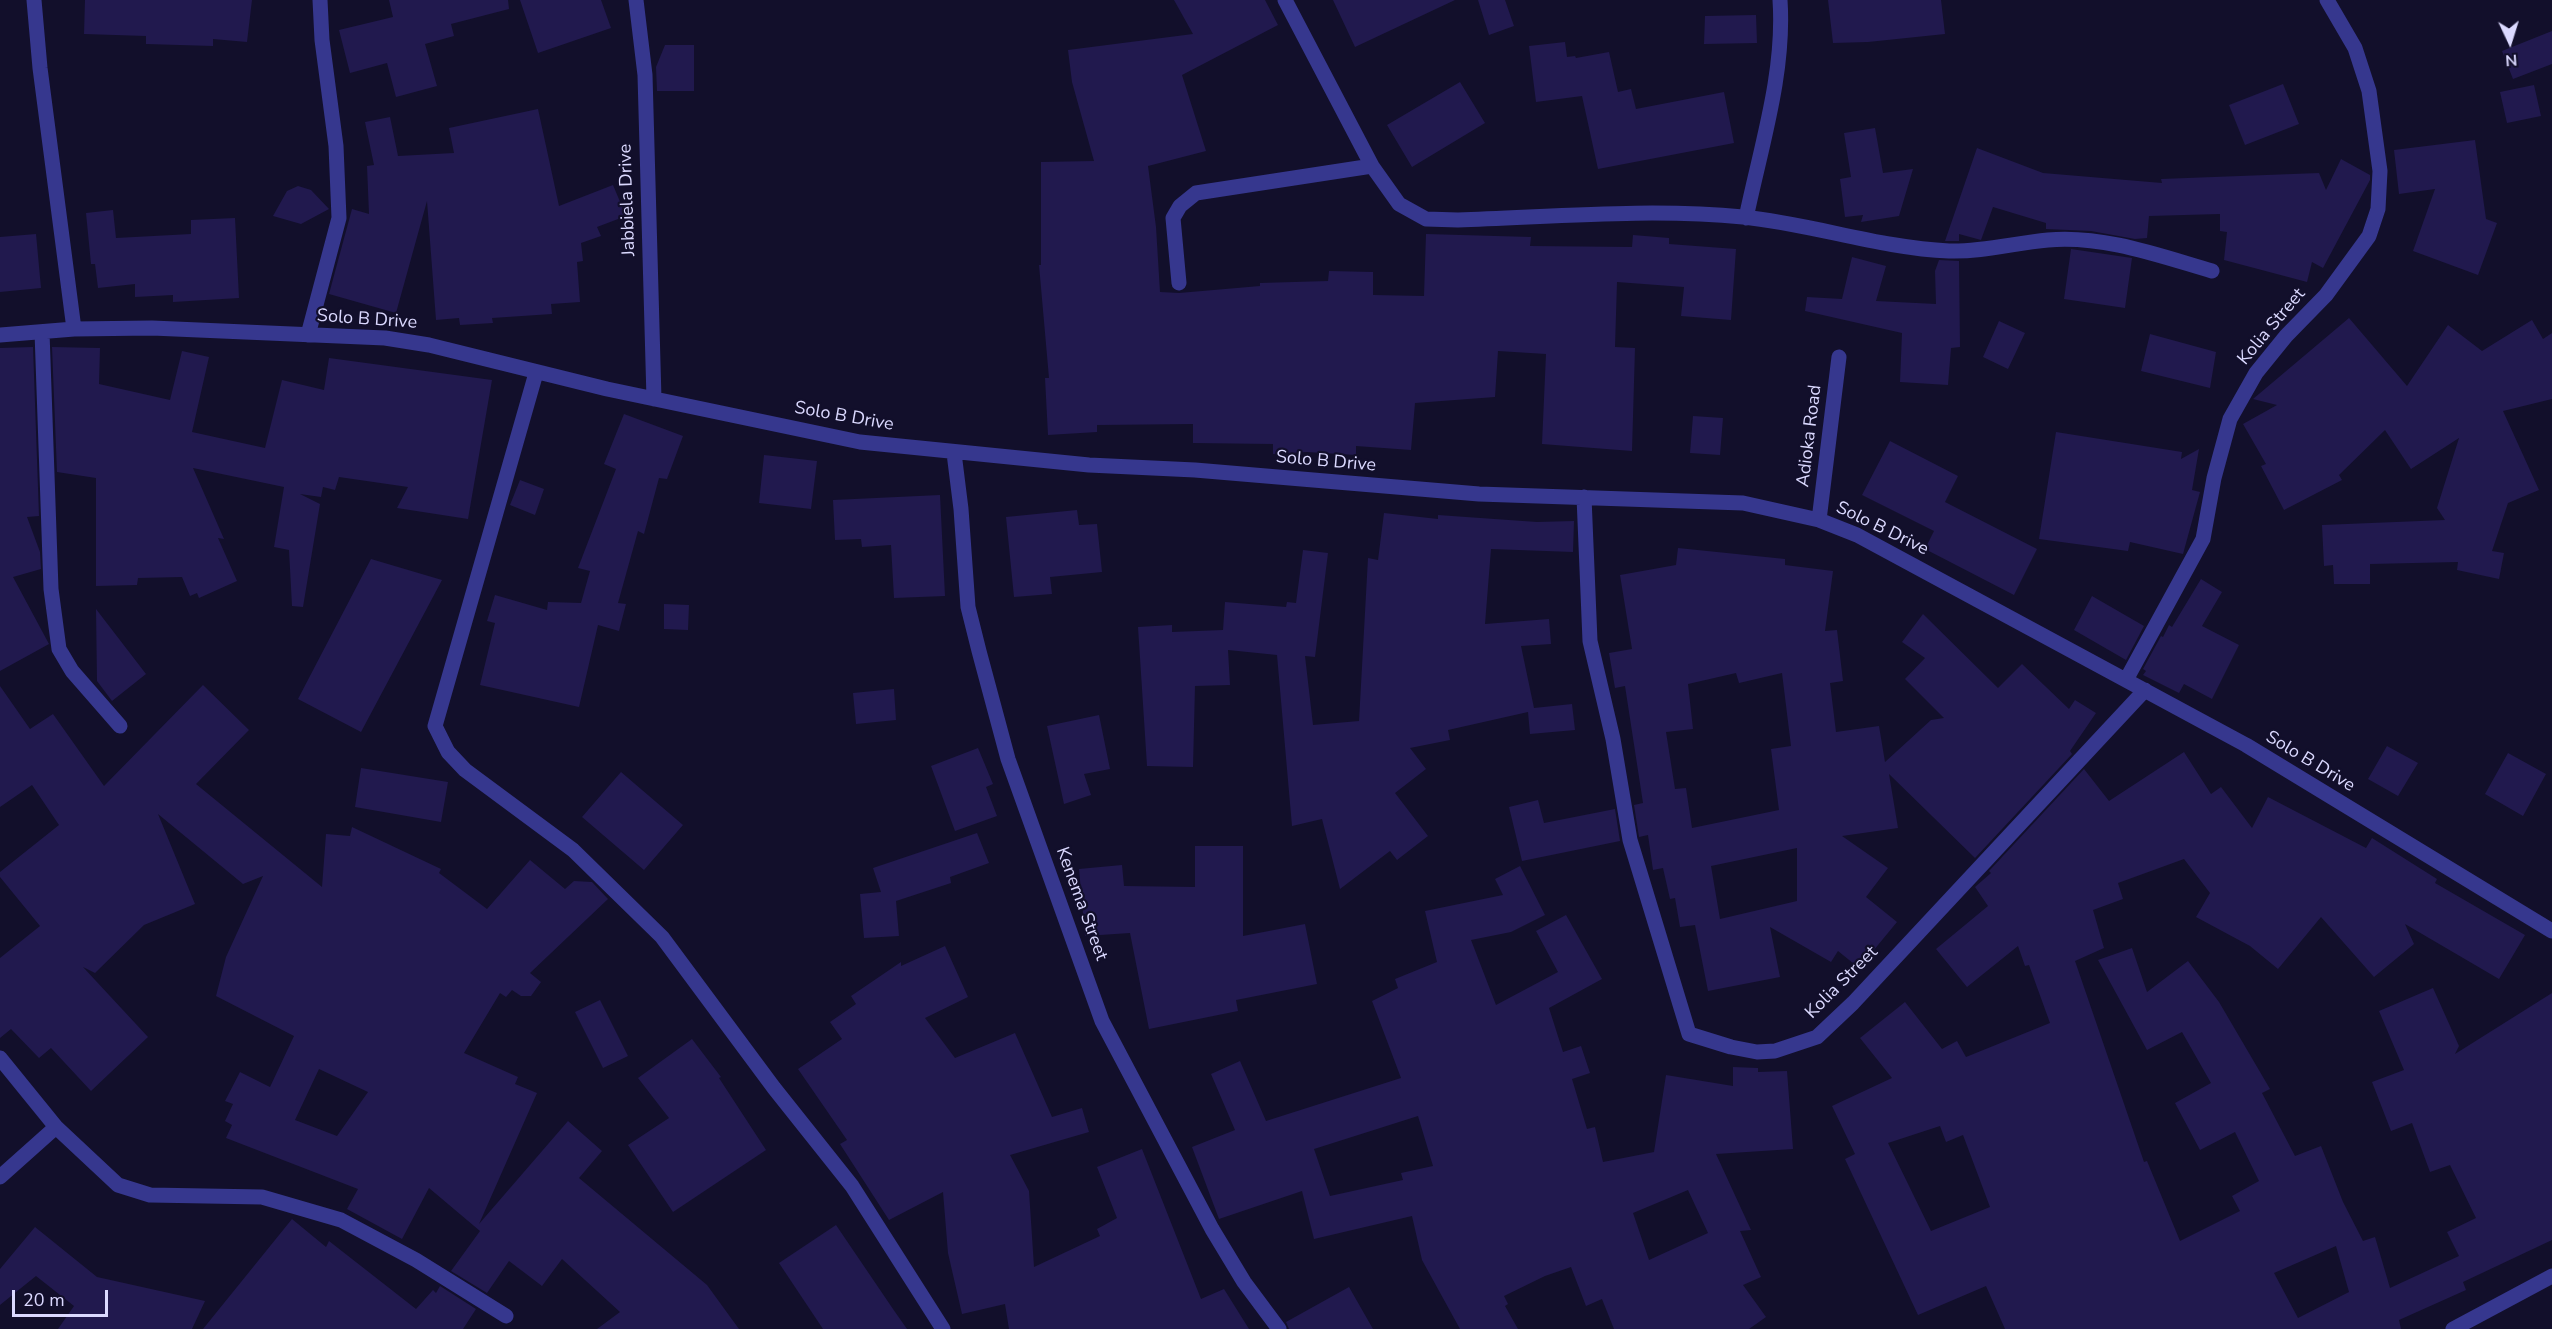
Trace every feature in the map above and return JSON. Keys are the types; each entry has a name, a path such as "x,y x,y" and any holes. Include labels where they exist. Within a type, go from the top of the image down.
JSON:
{"street":[{"path":"34,0 40,68 74,329"},
{"path":"308,335 339,218 336,146 322,40 320,0"},
{"name":"Jabbiela Drive","path":"636,0 645,75 654,399"},
{"path":"1285,0 1372,166 1400,204 1426,219 1676,213 1746,218 1947,251 1987,251 2048,240 2081,240 2150,252 2212,271"},
{"path":"1746,218 1779,63 1782,29 1780,0"},
{"name":"Kolia Street","path":"2126,680 2204,539 2214,478 2230,419 2256,373 2286,336 2326,295 2368,236 2378,209 2380,171 2370,91 2355,48 2327,0"},
{"path":"1179,283 1173,218 1180,206 1196,193 1372,166"},
{"name":"Solo B Drive","path":"0,335 74,329 152,328 385,338 484,357 536,373 860,442 954,453 1479,494 1743,503 1819,520 1857,535 2246,745 2552,931"},
{"path":"42,332 51,589 59,649 72,670 120,726"},
{"name":"Adioka Road","path":"1819,520 1839,357"},
{"path":"536,373 435,726 441,740 465,770 573,850 662,937 774,1088 852,1186 943,1329"},
{"name":"Kenema Street","path":"954,453 970,618 1008,759 1102,1022 1212,1229 1244,1282 1279,1329"},
{"name":"Kolia Street","path":"1584,497 1590,641 1613,739 1630,840 1689,1034 1731,1047 1757,1052 1775,1051 1817,1037 1853,1003 2145,690"},
{"path":"0,1058 56,1127 118,1185 150,1195 262,1197 341,1220 416,1260 506,1316"},
{"path":"0,1177 56,1127"},
{"path":"2452,1329 2552,1276"}],"building":[{"path":"85,0 252,0 247,42 213,39 213,46 146,44 146,36 84,34"},
{"path":"389,0 508,0 509,9 451,24 454,36 425,44 437,86 396,97 387,63 350,73 339,30 393,17"},
{"path":"520,0 601,0 611,28 538,53"},
{"path":"1174,0 1265,0 1278,25 1182,75 1206,151 1148,166 1156,227 1160,292 1179,293 1260,286 1260,283 1328,281 1329,271 1373,272 1373,295 1424,296 1426,234 1531,237 1530,246 1632,247 1633,235 1669,238 1669,244 1736,249 1731,320 1681,316 1684,287 1617,282 1615,347 1635,348 1632,451 1542,444 1546,354 1498,351 1495,397 1415,403 1411,450 1356,446 1356,455 1307,452 1273,454 1273,444 1193,443 1193,424 1097,425 1097,432 1048,435 1045,378 1049,378 1039,265 1041,265 1041,162 1094,161 1072,82 1068,50 1193,34"},
{"path":"1333,0 1455,0 1355,47"},
{"path":"1478,0 1505,0 1514,26 1489,35"},
{"path":"1828,0 1941,0 1945,34 1868,42 1833,43"},
{"path":"1756,15 1757,43 1704,44 1705,16"},
{"path":"2552,31 2552,64 2513,79 2502,51"},
{"path":"1565,42 1567,57 1575,56 1576,58 1609,52 1618,92 1631,89 1636,109 1724,92 1734,143 1598,169 1582,96 1536,102 1529,46"},
{"path":"665,45 694,45 694,91 657,91 656,67"},
{"path":"1460,82 1485,123 1412,167 1387,125"},
{"path":"2283,84 2299,124 2245,145 2229,105"},
{"path":"2534,85 2541,116 2507,123 2500,92"},
{"path":"538,109 559,206 613,185 626,216 597,227 601,236 581,243 583,261 577,262 580,302 551,304 552,314 492,318 493,323 460,325 459,318 436,320 427,201 396,313 329,294 352,209 369,214 367,166 374,165 365,122 390,117 398,156 454,153 449,128"},
{"path":"1875,128 1883,173 1913,169 1899,216 1861,222 1863,215 1845,217 1840,179 1851,177 1844,133"},
{"path":"2475,140 2486,219 2497,223 2478,275 2413,251 2435,189 2399,194 2394,150"},
{"path":"1977,148 2043,173 2162,183 2161,179 2319,173 2326,190 2341,159 2370,175 2370,180 2323,268 2312,262 2307,282 2224,260 2227,232 2220,231 2220,214 2149,216 2147,238 2135,239 2091,231 2046,229 2046,223 1993,207 1981,240 1959,234 1959,241 1945,241"},
{"path":"298,186 311,190 329,209 301,224 273,216 287,191"},
{"path":"113,210 116,238 191,234 191,220 235,218 239,298 173,302 173,295 135,297 135,284 98,288 95,264 91,264 86,213"},
{"path":"36,234 41,288 0,292 0,237"},
{"path":"2071,249 2132,258 2125,308 2064,299"},
{"path":"1852,257 1886,266 1876,301 1936,304 1935,271 1939,260 1959,261 1960,347 1951,348 1948,385 1900,382 1902,333 1805,311 1807,297 1842,299"},
{"path":"2349,318 2407,386 2448,325 2482,351 2532,320 2543,339 2552,333 2552,399 2503,411 2539,490 2508,503 2492,551 2504,553 2499,579 2457,570 2458,562 2370,564 2370,584 2334,584 2333,565 2324,566 2322,525 2445,520 2437,508 2459,438 2411,469 2385,430 2339,475 2342,480 2284,510 2261,466 2266,464 2243,424 2277,405 2253,399"},
{"path":"1999,321 2025,333 2008,369 1983,357"},
{"path":"2150,334 2216,352 2210,388 2141,371"},
{"path":"33,347 39,516 27,517 40,552 41,569 13,577 49,644 0,671 0,348"},
{"path":"52,347 100,348 99,384 170,400 182,351 209,357 192,432 265,448 282,380 324,390 329,358 492,380 468,519 397,508 408,487 339,477 335,490 323,487 321,497 300,494 320,504 303,607 292,606 289,550 274,547 284,487 193,468 224,539 218,538 237,581 199,598 197,593 190,596 182,577 138,578 137,585 96,586 96,478 57,472"},
{"path":"624,414 683,436 667,479 659,478 644,534 638,531 618,603 626,604 619,631 598,625 579,707 480,685 495,623 487,621 495,595 547,610 548,602 581,603 590,571 578,568 616,469 604,464"},
{"path":"1693,416 1723,418 1720,455 1690,453"},
{"path":"2056,432 2182,452 2181,459 2199,449 2192,490 2200,492 2183,554 2130,542 2128,551 2039,539"},
{"path":"1890,441 1958,476 1945,502 2037,549 2014,595 1925,549 1934,531 1862,495"},
{"path":"764,455 817,461 811,509 759,503"},
{"path":"520,480 544,489 535,515 510,505"},
{"path":"940,495 945,596 894,598 891,545 862,547 861,539 835,540 833,500"},
{"path":"1077,510 1079,525 1097,524 1102,572 1050,577 1052,594 1014,597 1006,517"},
{"path":"1384,513 1438,519 1438,515 1537,522 1574,521 1573,552 1491,549 1485,624 1549,619 1551,644 1521,646 1534,708 1572,704 1575,730 1530,734 1528,712 1448,730 1450,740 1410,748 1426,769 1395,793 1428,836 1397,860 1390,851 1340,889 1322,819 1292,826 1277,655 1228,650 1230,685 1195,686 1193,767 1147,766 1138,627 1172,625 1172,632 1223,630 1225,602 1286,607 1287,602 1296,603 1303,550 1328,553 1315,657 1305,656 1313,725 1359,721 1368,558 1378,560"},
{"path":"1678,548 1785,559 1785,565 1833,571 1825,631 1837,630 1843,681 1830,683 1836,732 1879,726 1885,762 1931,720 1944,718 1905,679 1925,658 1902,642 1923,614 1998,688 2022,664 2069,709 2075,700 2096,713 2070,751 2072,754 1975,858 1889,774 1898,828 1842,836 1888,868 1866,897 1897,922 1859,968 1838,951 1831,962 1770,927 1780,977 1708,991 1695,925 1680,927 1675,898 1670,899 1663,868 1653,870 1648,835 1639,837 1634,805 1643,803 1625,686 1615,688 1609,653 1632,649 1620,575 1676,565","holes":["1736,673 1739,683 1782,673 1791,746 1771,749 1779,810 1692,828 1686,788 1675,789 1666,732 1693,729 1688,684","1797,848 1797,901 1720,919 1711,866"]},
{"path":"371,559 442,580 361,732 298,699"},
{"path":"2201,579 2222,592 2202,626 2239,645 2212,699 2184,684 2179,693 2143,675 2146,671 2143,669 2161,636 2163,637 2169,625 2172,627"},
{"path":"2092,596 2144,626 2126,660 2074,630"},
{"path":"664,604 689,605 688,630 664,629"},
{"path":"96,609 146,674 112,701 97,681"},
{"path":"203,685 249,730 196,784 322,887 326,834 350,836 352,827 441,869 439,873 487,909 530,860 565,889 574,881 592,882 608,899 530,973 541,982 531,996 521,996 512,990 506,997 500,993 464,1053 518,1077 515,1084 537,1093 479,1224 568,1121 602,1151 579,1178 707,1285 739,1329 597,1329 620,1312 562,1259 542,1286 509,1261 487,1293 451,1271 480,1231 429,1188 402,1239 347,1209 358,1189 226,1138 232,1125 225,1121 233,1104 225,1101 240,1072 270,1087 294,1036 216,996 226,957 263,876 243,884 158,814 195,904 144,925 95,973 83,967 148,1037 91,1091 51,1048 39,1058 11,1029 0,1038 0,958 40,926 0,877 0,872 59,825 32,785 0,807 0,686 30,729 53,714 104,786","holes":["319,1069 368,1092 337,1136 295,1120"]},
{"path":"894,689 896,720 856,724 853,693"},
{"path":"1099,715 1110,769 1084,774 1091,795 1064,804 1047,726"},
{"path":"2387,746 2418,763 2398,796 2368,779"},
{"path":"978,748 993,784 986,787 997,816 955,831 931,766"},
{"path":"2184,752 2211,794 2221,787 2252,828 2268,797 2366,848 2372,838 2437,879 2435,883 2525,935 2499,979 2405,924 2414,944 2374,977 2321,917 2278,969 2250,946 2196,917 2210,893 2184,859 2118,883 2123,899 2093,910 2104,948 2075,961 2144,1162 2147,1161 2180,1241 2240,1211 2232,1196 2259,1181 2235,1132 2200,1150 2175,1103 2211,1083 2182,1032 2147,1050 2098,960 2132,948 2147,992 2188,961 2219,1002 2270,1089 2262,1093 2295,1156 2321,1146 2343,1202 2363,1241 2375,1237 2390,1288 2459,1256 2447,1232 2476,1218 2450,1165 2430,1172 2412,1123 2391,1131 2372,1082 2404,1070 2379,1011 2433,988 2459,1046 2455,1054 2552,993 2552,1240 2463,1282 2466,1290 2399,1320 2401,1329 2005,1329 1986,1286 1918,1315 1845,1159 1855,1154 1832,1106 1892,1078 1860,1038 1905,1002 1942,1049 1957,1041 1966,1057 2050,1023 2029,965 2025,966 2018,946 1967,987 1936,949 1988,906 1975,887 1991,873 1989,871 2084,769 2109,801","holes":["1940,1126 1946,1142 1963,1135 1990,1207 1931,1231 1888,1143","2336,1246 2349,1292 2298,1318 2274,1273"]},
{"path":"2508,753 2546,774 2523,816 2485,794"},
{"path":"361,768 448,782 441,822 355,807"},
{"path":"621,772 683,825 644,870 582,817"},
{"path":"1538,800 1544,823 1615,809 1620,841 1522,861 1509,807"},
{"path":"977,833 989,863 950,877 951,883 896,901 899,936 864,938 860,894 881,892 873,868"},
{"path":"1195,846 1243,846 1243,936 1305,924 1317,984 1236,1000 1238,1011 1149,1029 1130,933 1085,936 1079,869 1122,865 1124,886 1195,887"},
{"path":"1520,866 1545,915 1511,932 1471,940 1496,1005 1558,972 1536,931 1566,915 1602,979 1549,1008 1563,1052 1581,1046 1590,1073 1572,1079 1587,1129 1595,1127 1603,1162 1654,1152 1666,1075 1733,1086 1733,1067 1758,1068 1758,1072 1787,1071 1793,1149 1716,1154 1751,1230 1740,1231 1761,1277 1743,1285 1766,1317 1749,1329 1614,1329 1602,1299 1586,1306 1571,1267 1545,1276 1504,1296 1508,1304 1505,1306 1518,1329 1460,1329 1422,1260 1412,1216 1314,1239 1302,1191 1219,1219 1192,1147 1235,1130 1211,1074 1240,1061 1266,1121 1401,1078 1372,1001 1398,988 1395,979 1437,962 1425,911 1503,895 1495,879","holes":["1418,1116 1433,1166 1401,1173 1403,1180 1330,1196 1314,1149","1688,1190 1708,1233 1649,1260 1633,1213"]},
{"path":"945,946 968,997 925,1018 955,1058 1015,1033 1052,1117 1082,1108 1089,1132 1010,1155 1029,1191 1034,1267 1100,1236 1097,1229 1117,1218 1097,1167 1142,1149 1201,1299 1224,1289 1249,1329 1009,1329 1005,1304 962,1314 948,1253 943,1192 889,1220 840,1144 847,1140 798,1069 842,1039 830,1022 856,1004 851,996 901,962 901,966"},
{"path":"600,1000 628,1056 603,1068 575,1012"},
{"path":"692,1039 721,1077 719,1078 766,1150 673,1212 628,1145 669,1118 638,1078"},
{"path":"292,1219 326,1247 329,1241 416,1309 433,1290 436,1293 440,1286 476,1309 463,1329 203,1329"},
{"path":"836,1225 907,1329 823,1329 779,1263"},
{"path":"35,1227 97,1277 205,1301 192,1329 58,1329 74,1306 36,1276 0,1305 0,1269"},
{"path":"1349,1287 1373,1329 1289,1329 1286,1322"}]}
